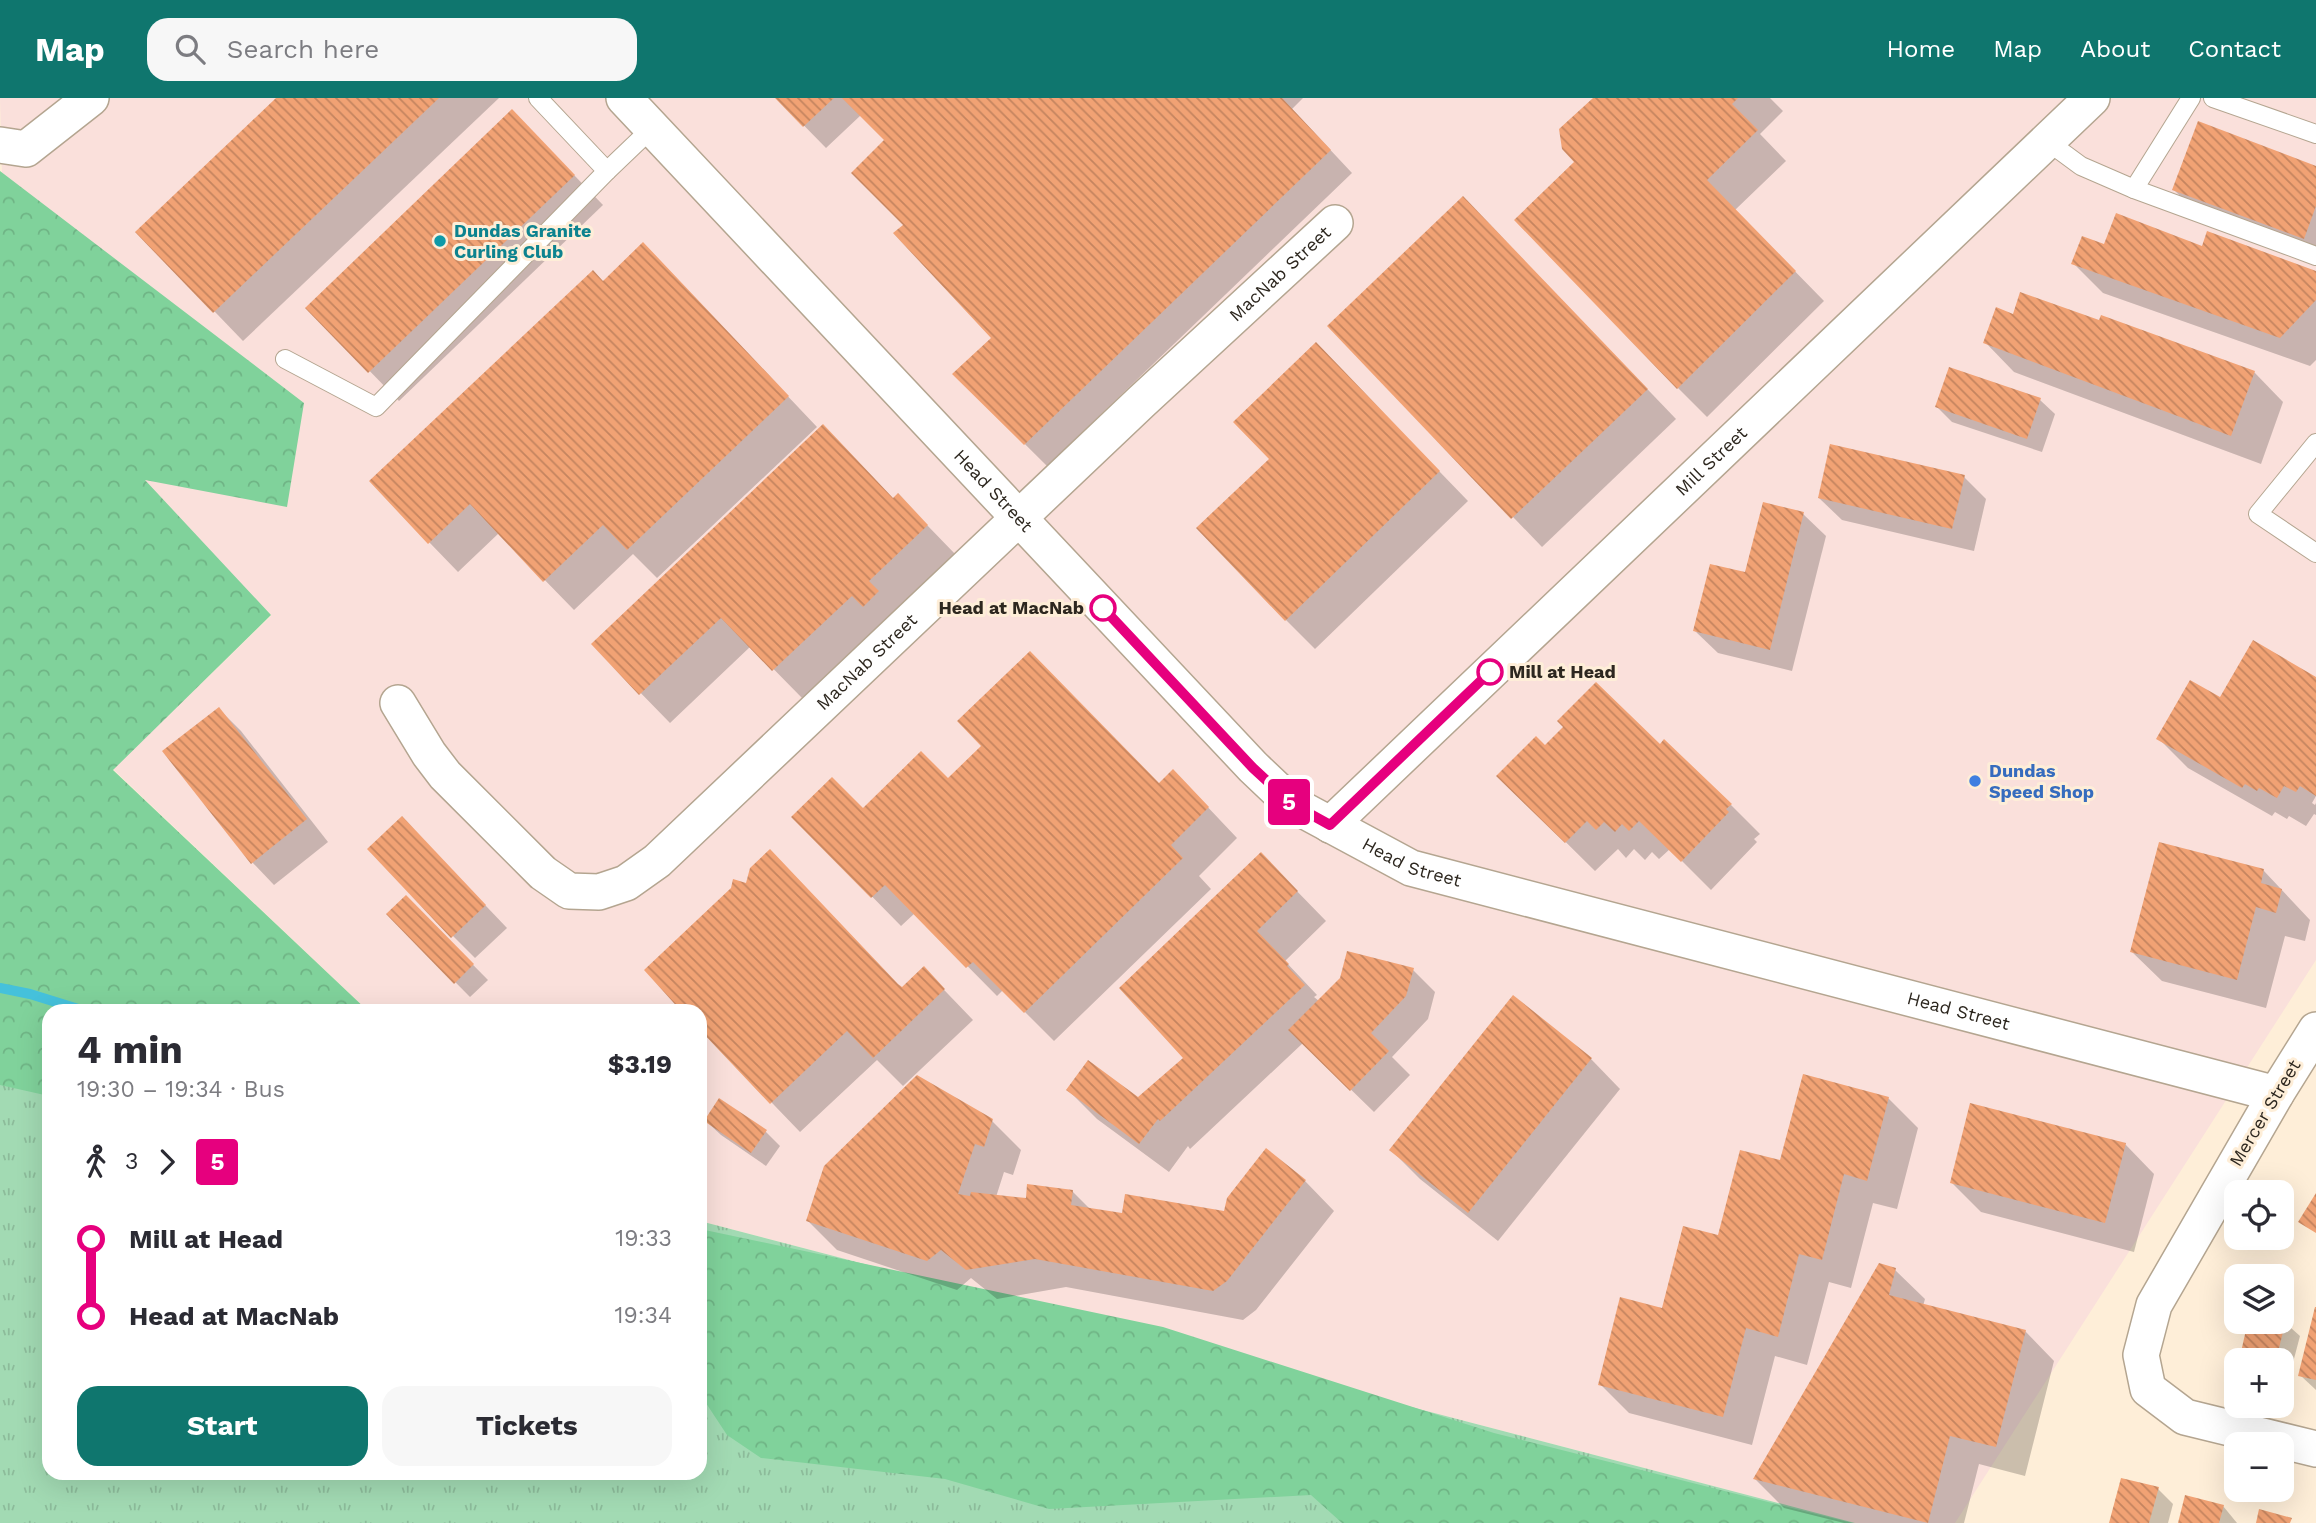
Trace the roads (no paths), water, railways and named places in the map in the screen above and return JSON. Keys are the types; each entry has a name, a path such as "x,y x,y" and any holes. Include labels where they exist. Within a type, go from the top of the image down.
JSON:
{"street":[{"path":"0,145 26,149 91,98"},
{"name":"Head Street","path":"624,98 1253,768 1292,804 1411,868 2276,1094"},
{"name":"Mill Street","path":"1330,825 2092,98"},
{"name":"MacNab Street","path":"398,703 445,775 543,873 569,891 599,892 626,883 657,861 1335,222"},
{"name":"Mercer Street","path":"2316,1030 2154,1305 2141,1354 2148,1389 2185,1417 2316,1449"}],"lane":[{"path":"538,98 607,171"},
{"path":"2134,189 2191,98"},
{"path":"2213,98 2316,134"},
{"path":"285,359 376,407 652,128"},
{"path":"2047,141 2081,166 2134,189 2316,256"},
{"path":"2312,455 2258,514 2316,553"}],"waterway":[{"path":"0,988 62,1004"}],"place":[{"name":"Dundas Granite Curling Club","path":"440,241"},
{"name":"Head at MacNab","path":"1103,608"},
{"name":"Mill at Head","path":"1490,672"},
{"name":"Dundas Speed Shop","path":"1975,781"}]}
